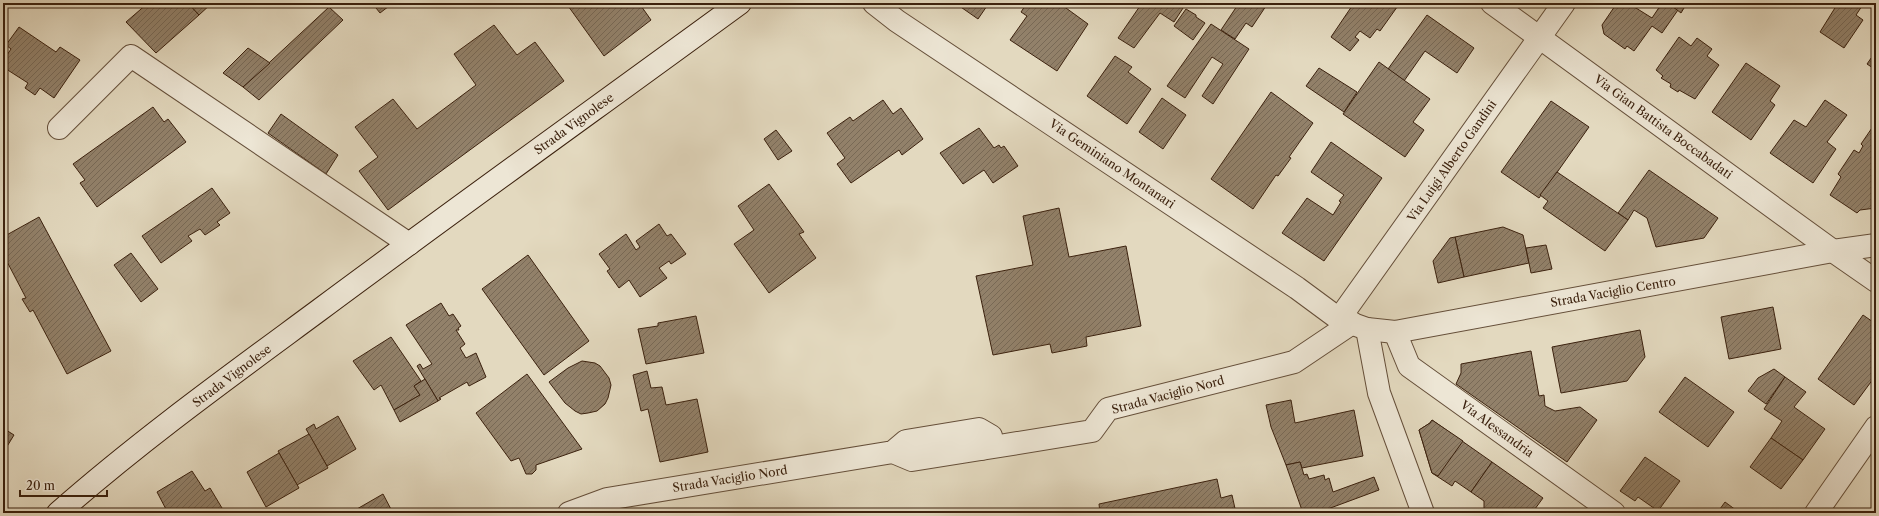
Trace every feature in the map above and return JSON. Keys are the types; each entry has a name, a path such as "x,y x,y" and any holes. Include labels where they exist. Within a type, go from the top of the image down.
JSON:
{"street":[{"name":"Strada Vignolese","path":"58,513 97,479 207,393 740,3"},
{"name":"Via Geminiano Montanari","path":"874,3 897,21 1352,324"},
{"name":"Via Gian Battista Boccabadati","path":"1492,3 1876,281"},
{"name":"Via Luigi Alberto Gandini","path":"1352,324 1540,37 1564,3"},
{"path":"59,128 131,56 409,244"},
{"name":"Strada Vaciglio Centro","path":"1352,324 1395,332 1833,251 1876,245"},
{"path":"1352,324 1423,513"},
{"name":"Strada Vaciglio Nord","path":"569,513 607,499 893,452 912,460 1092,431 1108,409 1294,362 1352,324"},
{"name":"Via Alessandria","path":"1395,332 1410,366 1614,513"},
{"path":"1816,513 1876,427"}],"building":[{"path":"148,3 188,3 199,15 156,53 126,22"},
{"path":"188,3 212,3 199,15"},
{"path":"372,3 393,3 380,13"},
{"path":"566,3 639,3 651,20 604,56"},
{"path":"955,3 989,3 978,19"},
{"path":"1027,3 1065,3 1068,5 1066,8 1088,24 1057,71 1010,40 1027,16 1021,12"},
{"path":"1142,3 1182,3 1185,5 1174,22 1160,13 1134,48 1118,38"},
{"path":"1239,3 1268,3 1252,27 1246,23 1235,39 1221,30"},
{"path":"1354,3 1400,3 1380,31 1377,29 1370,38 1360,31 1355,37 1359,40 1350,51 1331,37"},
{"path":"1617,3 1628,3 1652,18 1662,3 1667,3 1678,10 1662,33 1652,26 1634,51 1627,46 1625,49 1604,34 1602,25"},
{"path":"1668,3 1687,3 1681,13"},
{"path":"1838,3 1857,3 1862,6 1856,15 1863,20 1844,48 1820,32"},
{"path":"329,7 343,20 259,100 243,87"},
{"path":"1186,9 1205,23 1193,40 1174,26"},
{"path":"1427,15 1474,48 1457,73 1425,51 1404,81 1388,69"},
{"path":"1211,24 1249,49 1213,104 1202,96 1223,64 1212,57 1185,98 1167,86"},
{"path":"494,25 517,55 535,42 564,81 388,210 359,171 378,157 355,127 393,99 417,129 476,85 454,54"},
{"path":"19,27 56,52 60,47 80,60 54,98 40,88 35,95 25,88 28,83 3,67 3,61 11,49 6,45"},
{"path":"1679,37 1691,46 1697,38 1712,49 1707,56 1719,65 1695,99 1670,87 1671,84 1661,78 1663,76 1656,70"},
{"path":"248,48 270,63 243,87 223,73"},
{"path":"1876,51 1876,70 1867,64"},
{"path":"1115,56 1132,67 1128,72 1151,89 1127,124 1087,96"},
{"path":"1379,62 1430,99 1413,122 1424,130 1405,157 1343,114"},
{"path":"1746,63 1780,86 1770,101 1775,105 1751,140 1712,112"},
{"path":"1319,68 1357,92 1344,112 1306,86"},
{"path":"1271,92 1313,123 1289,157 1291,158 1278,176 1276,175 1253,209 1211,179"},
{"path":"1162,98 1186,115 1163,149 1139,132"},
{"path":"883,100 893,114 901,108 923,139 902,155 899,150 851,183 837,164 845,158 827,133 850,117 853,121"},
{"path":"1825,100 1847,115 1827,142 1836,149 1813,183 1770,153 1794,120 1806,127"},
{"path":"1551,101 1589,127 1539,198 1501,172"},
{"path":"153,107 164,122 168,119 186,142 97,207 80,183 85,180 73,164"},
{"path":"281,114 338,155 326,174 268,133"},
{"path":"1876,122 1876,208 1860,210 1857,213 1830,195 1841,177 1838,174 1854,150 1859,153 1863,146 1861,144"},
{"path":"979,128 994,148 999,145 1001,148 1004,146 1018,166 993,183 984,170 963,184 940,153"},
{"path":"776,130 792,151 778,160 764,139"},
{"path":"1331,142 1382,178 1324,261 1282,233 1307,198 1333,215 1341,202 1339,201 1344,195 1311,172"},
{"path":"1649,170 1718,218 1704,238 1656,247 1647,218 1634,210 1628,220 1618,213"},
{"path":"1557,172 1628,220 1605,251 1543,208 1548,201 1540,195"},
{"path":"769,184 804,232 799,234 816,258 769,293 734,244 754,230 738,206"},
{"path":"212,188 230,213 217,222 220,225 205,235 200,229 188,236 192,241 161,263 142,236"},
{"path":"1059,208 1069,257 1126,246 1141,326 1086,337 1087,346 1052,353 1050,344 993,355 976,276 1033,265 1023,216"},
{"path":"39,217 111,351 67,374 33,310 30,312 22,299 26,298 3,254 3,237"},
{"path":"659,224 667,236 671,234 686,254 671,264 669,261 659,268 667,278 640,297 629,280 619,288 607,271 610,269 599,254 626,234 636,250 640,247 636,241"},
{"path":"1503,227 1523,235 1529,263 1464,277 1455,237"},
{"path":"1455,237 1464,277 1438,283 1433,261 1450,238"},
{"path":"1546,245 1552,269 1531,273 1526,248"},
{"path":"131,253 158,289 141,302 114,265"},
{"path":"528,255 589,341 544,375 482,289"},
{"path":"441,303 449,316 453,314 461,326 458,328 459,330 456,330 465,344 460,348 466,358 476,353 486,377 469,386 467,382 439,398 441,399 438,401 417,366 420,364 423,369 432,364 406,325"},
{"path":"1773,307 1781,349 1729,359 1721,317"},
{"path":"1863,315 1876,324 1876,375 1854,405 1818,379"},
{"path":"696,316 704,353 646,364 638,329 658,326 658,323"},
{"path":"1640,330 1645,357 1627,381 1561,393 1552,347"},
{"path":"391,337 421,381 414,386 420,395 394,410 381,385 374,390 353,361"},
{"path":"1531,351 1539,396 1544,395 1545,406 1555,411 1580,407 1597,420 1567,462 1456,384 1461,373 1461,364"},
{"path":"582,361 595,363 600,366 609,378 611,385 605,404 597,411 581,414 565,403 549,382 568,368"},
{"path":"1774,369 1785,377 1766,404 1748,391 1758,378"},
{"path":"647,371 651,388 662,387 666,405 697,399 708,452 660,462 648,409 641,411 633,375"},
{"path":"527,374 582,449 536,465 536,470 532,474 526,474 519,458 511,461 476,413"},
{"path":"1685,377 1734,412 1708,447 1659,412"},
{"path":"1785,377 1806,392 1794,407 1825,429 1803,460 1771,438 1782,421 1764,409"},
{"path":"425,379 438,401 400,422 394,410 420,395 414,386"},
{"path":"1291,400 1295,423 1354,410 1363,456 1302,468 1300,462 1286,465 1271,427 1266,405"},
{"path":"338,416 356,449 327,466 306,429 314,424 316,429"},
{"path":"1432,420 1492,462 1471,492 1455,481 1452,486 1432,473 1419,430"},
{"path":"1432,420 1463,441 1438,476 1432,473 1419,430"},
{"path":"3,428 14,435 3,453"},
{"path":"309,434 328,468 297,485 278,451"},
{"path":"1771,438 1803,460 1781,489 1750,467"},
{"path":"279,453 299,488 266,507 247,472"},
{"path":"1645,457 1680,481 1658,511 1638,497 1635,501 1620,491"},
{"path":"1300,462 1304,475 1307,474 1309,479 1324,475 1325,480 1329,478 1333,492 1374,477 1379,490 1317,513 1303,513 1286,465"},
{"path":"1492,462 1543,498 1532,513 1481,513 1484,509 1484,501 1471,492"},
{"path":"192,471 205,491 210,488 225,513 168,513 157,492"},
{"path":"1217,479 1221,498 1232,495 1236,513 1100,513 1099,504"},
{"path":"383,494 393,513 350,513"},
{"path":"1725,502 1740,513 1717,513"}]}
